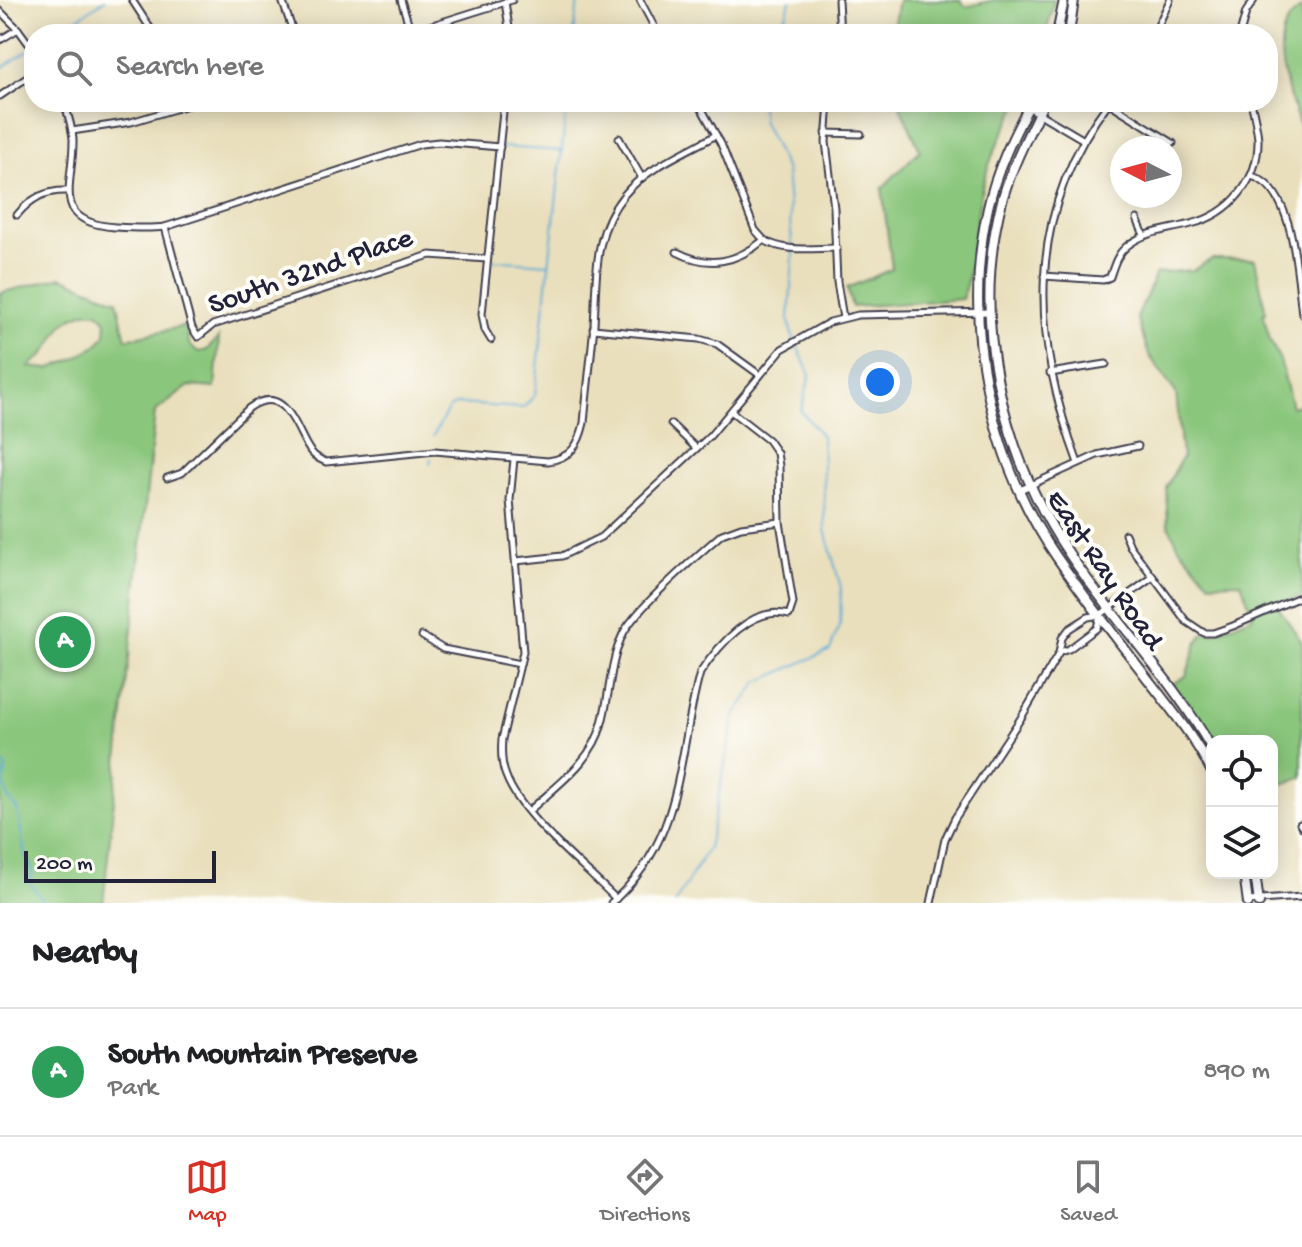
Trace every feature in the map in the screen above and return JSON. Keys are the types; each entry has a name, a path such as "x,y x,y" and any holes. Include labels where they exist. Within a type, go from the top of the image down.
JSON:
{"main road":[{"path":"1059,24 1064,0"},
{"path":"1070,24 1074,0"},
{"name":"East Ray Road","path":"1026,112 1003,160 988,210 982,245 979,312 987,385 1002,442 1020,490 1054,553 1180,702 1206,740"},
{"name":"East Ray Road","path":"1039,113 1019,154 1003,198 995,245 990,312 1003,405 1030,484 1066,550 1206,763"},
{"path":"1245,879 1248,902"},
{"path":"1256,879 1259,902"}],"street":[{"path":"132,0 148,24"},
{"path":"282,0 290,24"},
{"path":"401,0 408,24"},
{"path":"640,0 653,24"},
{"path":"838,0 839,24"},
{"path":"1159,24 1170,0"},
{"path":"1243,24 1254,0"},
{"path":"436,24 509,1 510,24"},
{"path":"0,11 24,36"},
{"path":"0,40 18,29"},
{"path":"0,96 24,80"},
{"path":"67,112 72,131 68,199 76,214 96,226 165,227 421,144 439,142 500,147"},
{"path":"72,131 131,122 164,112"},
{"path":"491,340 482,324 503,112"},
{"path":"703,112 755,230 764,240 787,248 837,248"},
{"path":"828,112 826,133 837,248 837,282 843,318"},
{"path":"1078,463 1062,423 1050,373 1044,319 1044,276 1058,197 1084,140 1102,112"},
{"path":"1125,112 1162,136"},
{"path":"1044,276 1103,280 1110,277 1116,258 1125,247 1144,235 1204,221 1238,197 1251,176 1258,139 1253,112"},
{"path":"1039,113 1084,140"},
{"path":"826,133 861,134"},
{"path":"167,478 182,473 249,408 271,402 288,410 307,448 316,458 326,462 426,451 548,461 570,454 581,438 584,423 597,254 605,229 625,194 642,178 716,135"},
{"path":"619,138 642,178"},
{"path":"1251,176 1262,178 1274,189 1283,207 1298,274 1302,314"},
{"path":"17,215 38,196 57,190 68,191"},
{"path":"1137,219 1144,235"},
{"name":"South 32nd Place","path":"165,227 192,328 198,337 213,325 430,255 487,259"},
{"path":"677,252 690,259 725,261 739,258 764,240"},
{"path":"516,561 562,556 601,537 732,412 782,349 807,333 843,318 990,312"},
{"path":"593,329 699,339 717,344 760,375"},
{"path":"1050,373 1106,364"},
{"path":"514,459 510,500 523,637 501,751 502,765 509,783 529,811 613,901 652,855 670,815 700,673 709,659 756,616 779,612 789,615 793,603 780,522 777,453 768,440 732,412"},
{"path":"671,424 696,448"},
{"path":"1020,490 1112,450 1138,446"},
{"path":"529,811 586,758 596,741 602,727 618,645 632,620 722,534 741,527 780,522"},
{"path":"1125,534 1130,546 1186,621 1204,633 1233,626 1302,596"},
{"path":"931,903 945,839 955,818 999,755 1059,653 1062,638 1074,626 1088,617 1105,612 1153,577"},
{"path":"1059,653 1097,628 1105,612"},
{"path":"1074,626 1084,638"},
{"path":"422,636 443,649 520,664"},
{"path":"1248,902 1302,897"}],"green space":[{"path":"898,0 960,0 966,7 993,0 1054,0 1048,24 894,24"},
{"path":"1302,8 1302,134 1282,67 1281,49 1283,33 1290,19"},
{"path":"903,112 1015,112 985,177 962,299 852,307 847,288 892,269 882,188 920,150"},
{"path":"1212,259 1255,259 1270,340 1280,360 1292,407 1302,404 1302,596 1277,605 1302,642 1302,777 1278,786 1278,735 1206,735 1206,748 1172,684 1186,676 1197,643 1204,633 1214,633 1253,616 1241,582 1210,583 1179,547 1168,525 1166,488 1182,457 1176,393 1149,355 1137,318 1156,273 1193,270"},
{"path":"61,277 117,300 126,339 185,326 190,345 200,352 207,350 219,337 215,388 189,386 155,412 103,903 0,903 0,293","holes":["86,312 98,312 106,321 105,335 96,346 49,369 29,367 44,354 60,328 70,319"]}],"waterway":[{"path":"69,24 105,0"},
{"path":"575,24 578,0"},
{"path":"778,24 787,14 790,0"},
{"path":"0,69 24,53"},
{"path":"433,436 449,408 458,404 523,408 535,395 566,112"},
{"path":"675,903 708,848 735,715 758,682 830,650 840,623 841,588 825,530 822,436 801,411 810,375 791,332 789,319 793,256 786,170 763,122 762,112"},
{"path":"501,147 562,151"},
{"path":"489,260 549,264"},
{"path":"430,464 431,458"},
{"path":"0,761 6,766 4,784 8,798 17,809 25,856 33,870 30,883 45,903"}],"place":[{"name":"South Mountain Preserve","path":"65,642"}]}
